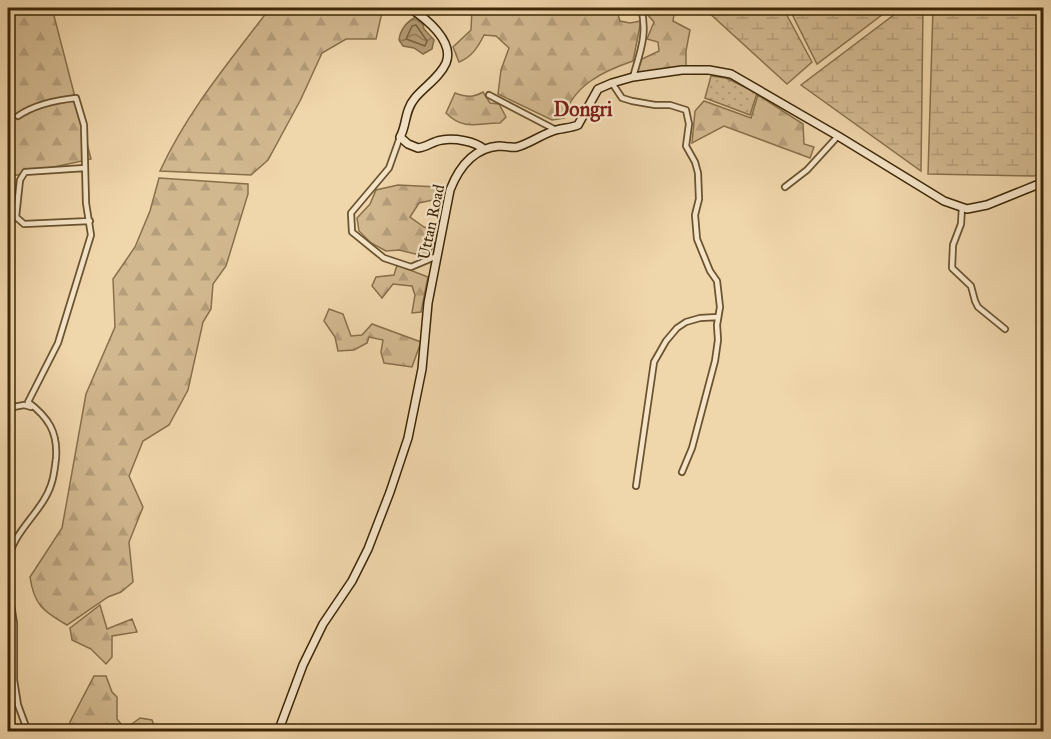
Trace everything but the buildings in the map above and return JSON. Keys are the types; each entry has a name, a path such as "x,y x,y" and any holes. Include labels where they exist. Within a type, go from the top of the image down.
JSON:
{"main road":[{"path":"410,8 435,28 446,46 447,55 446,63 414,99 405,118 400,137 408,144 418,148 442,140 474,143 484,149 500,146 514,148 556,130 578,125 598,89 612,83 633,77 682,70 709,70 730,74 838,136 944,201 967,209 987,205 1044,182"},
{"name":"Uttan Road","path":"278,732 303,665 323,624 361,565 390,492 408,438 417,395 422,369 428,303 450,190 454,178 470,157 484,149"}],"street":[{"path":"633,77 645,33 641,8"},
{"path":"612,83 622,98 655,105 670,105 686,110 689,124 686,146 698,173 699,199 695,215 698,239 710,271 717,281 720,307 715,362 692,448 682,472"},
{"path":"489,95 556,130"},
{"path":"18,116 55,101 76,98 84,125 86,203 91,236 58,343 28,402 36,409"},
{"path":"785,187 807,170 838,136"},
{"path":"400,137 389,168 351,213 352,232 384,258 411,267 437,256"},
{"path":"85,168 25,172 20,180 16,217 24,224 90,221"},
{"path":"962,207 961,224 953,245 952,268 971,286 978,307 1005,329"},
{"path":"636,486 654,362 666,341 677,328 686,322 700,318 718,317"},
{"path":"8,408 24,405 41,411 54,432 57,449 51,487 16,540 8,563"},
{"path":"8,585 14,623 14,680 18,705 28,732"}],"green space":[{"path":"8,8 52,8 91,159 8,177"},
{"path":"270,8 383,8 376,39 346,39 322,53 301,99 268,160 251,175 160,171 183,127"},
{"path":"472,8 603,8 617,11 620,21 630,23 641,21 633,61 590,81 574,97 564,118 552,120 498,94 501,70 509,48 496,36 484,35 474,51 459,62 453,47 471,30"},
{"path":"655,8 675,8 673,21 690,30 686,67 636,75 642,59 659,51 658,42 647,39 654,22 645,12 655,10"},
{"path":"708,8 783,8 812,62 787,84 707,11"},
{"path":"789,8 891,8 817,64"},
{"path":"903,8 923,8 921,171 801,85"},
{"path":"933,8 1043,8 1043,173 1034,176 928,174"},
{"path":"711,76 726,78 757,93 750,115 705,98"},
{"path":"483,92 490,103 499,104 506,117 500,123 465,124 446,113 455,93 469,96"},
{"path":"758,95 803,124 804,144 814,147 810,158 724,126 692,143 695,111 704,101 751,118"},
{"path":"159,178 248,184 248,194 226,266 213,284 211,309 203,322 188,390 169,425 143,441 129,476 143,507 129,542 133,582 121,592 108,597 67,625 52,616 37,601 30,577 62,528 86,394 115,327 113,279 135,247 150,211"},
{"path":"398,185 438,187 438,199 419,203 410,217 424,227 432,229 435,243 428,257 399,250 386,251 371,243 359,231 357,218 370,204 376,190"},
{"path":"397,265 428,277 421,312 412,313 415,295 412,286 393,284 382,298 372,286 376,277 394,275"},
{"path":"329,309 343,314 351,336 362,335 372,324 421,342 412,367 384,363 381,352 383,340 369,337 367,343 354,350 338,351 335,337 324,321"},
{"path":"100,605 107,629 132,619 137,632 112,636 112,657 106,664 91,649 72,640 70,628"},
{"path":"94,676 106,676 112,692 117,697 117,719 125,729 140,718 152,720 156,731 70,731 70,722"}],"water":[{"path":"416,17 422,21 424,29 434,40 432,49 423,54 414,48 403,46 399,40 404,26"}],"district":[{"name":"Dongri","path":"583,109"}]}
